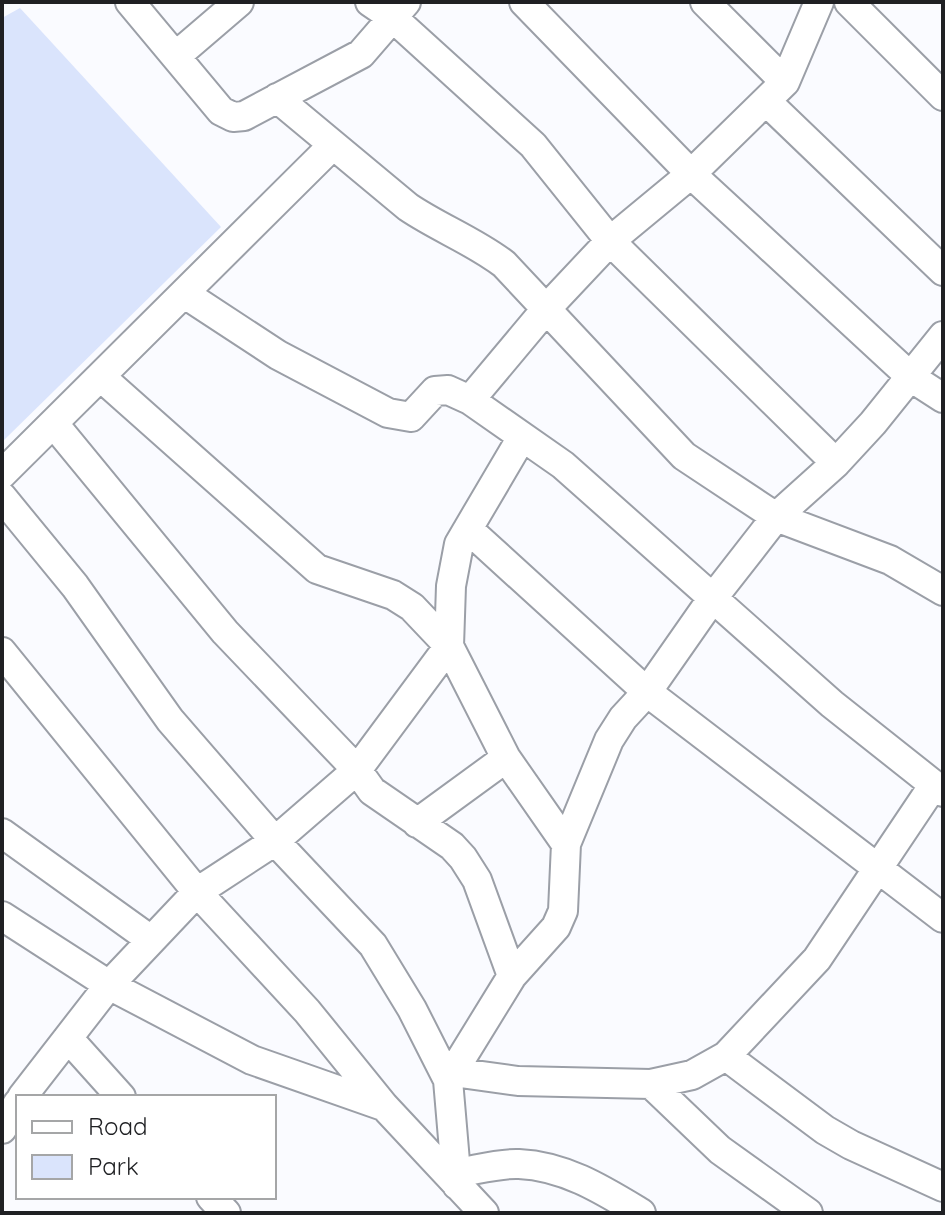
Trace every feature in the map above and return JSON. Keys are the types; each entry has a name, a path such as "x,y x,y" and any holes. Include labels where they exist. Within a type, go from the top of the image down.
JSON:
{"street":[{"path":"130,2 221,111 233,117 244,116 361,54 389,7 533,145 610,241 836,463"},
{"path":"176,56 239,2"},
{"path":"524,2 691,174 912,378 943,398"},
{"path":"705,2 776,92 943,271"},
{"path":"470,400 547,308 610,241 691,174 776,92 819,2"},
{"path":"849,2 943,96"},
{"path":"277,98 419,215 484,248 504,264 684,456 776,517 890,560 943,591"},
{"path":"2,474 333,145"},
{"path":"185,294 278,355 388,413 411,417 435,391 448,390 470,400 563,465 832,704 938,789 878,869 817,959 726,1056 692,1075 651,1084 450,1076"},
{"path":"450,1076 512,976 556,927 563,911 566,844 609,740 623,718 647,692 712,599 776,517 836,463 912,378 943,336"},
{"path":"101,377 317,569 393,595 412,607 449,646 506,758 566,844"},
{"path":"54,424 225,632 357,770 372,791 452,846 477,880 512,976"},
{"path":"24,1095 109,985 197,892 275,841 357,770 449,646 451,586 459,544 522,437"},
{"path":"2,497 75,586 170,720 275,841 373,945 450,1076 457,1179"},
{"path":"468,529 647,692 943,918"},
{"path":"2,652 197,892 307,1011 384,1106 457,1179 484,1213"},
{"path":"417,823 506,758"},
{"path":"2,833 151,940"},
{"path":"2,916 109,985 252,1060 384,1106"},
{"path":"68,1038 119,1095"},
{"path":"726,1056 825,1130 851,1145 943,1186"},
{"path":"651,1084 720,1150 808,1213"},
{"path":"2,1129 16,1106"},
{"path":"457,1179 516,1164 551,1167 598,1187 641,1213"}],"green space":[{"path":"20,8 221,227 2,442 2,18"}]}
